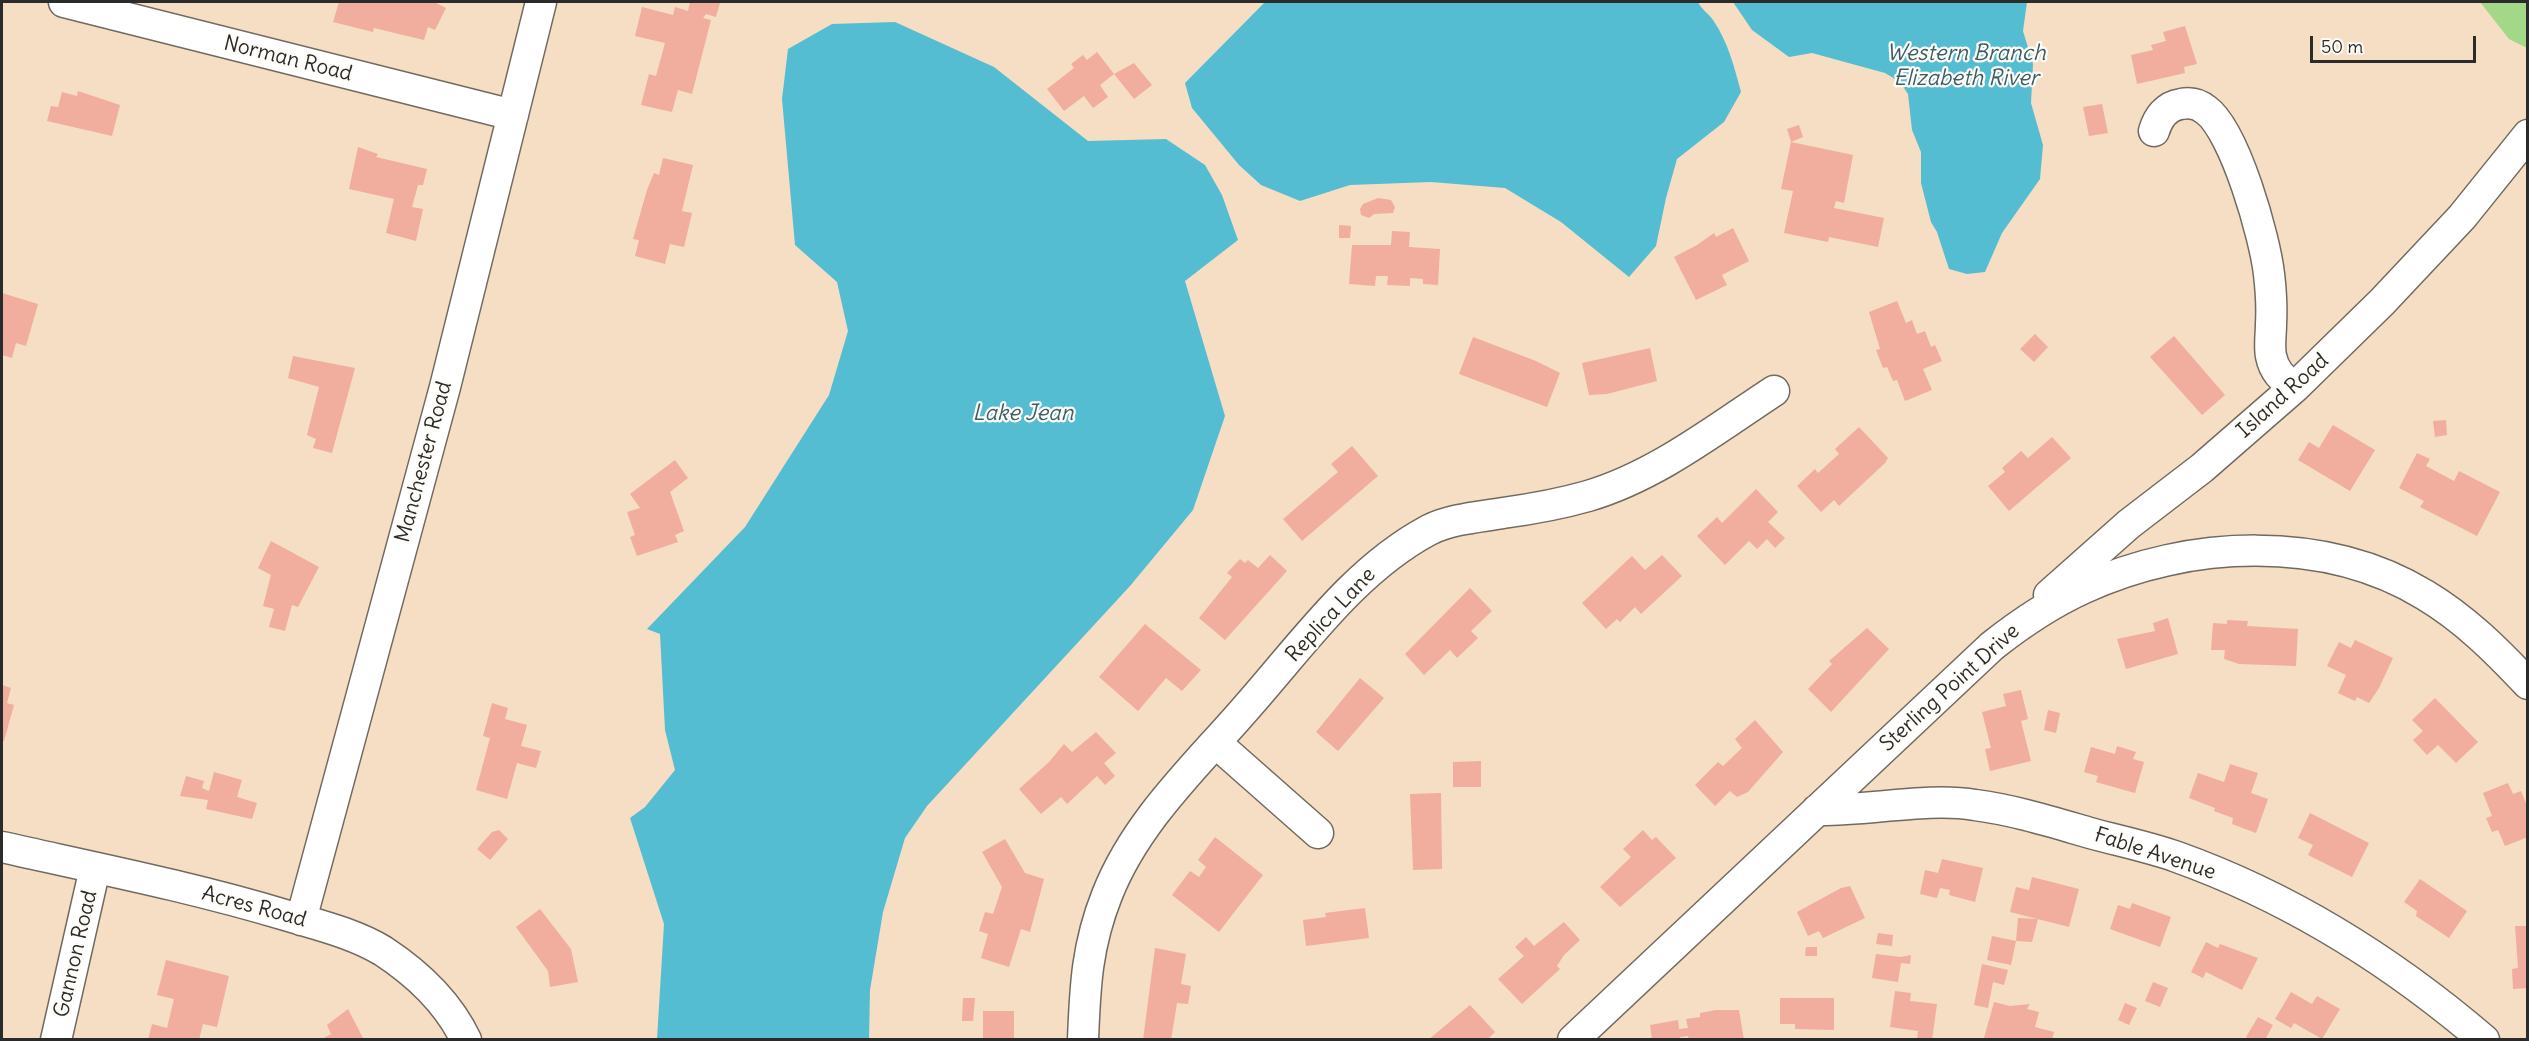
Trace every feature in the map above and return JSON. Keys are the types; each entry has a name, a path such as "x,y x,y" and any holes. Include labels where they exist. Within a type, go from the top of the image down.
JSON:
{"street":[{"name":"Norman Road","path":"64,2 513,115"},
{"name":"Manchester Road","path":"301,920 445,387 541,2"},
{"path":"2154,131 2165,111 2176,104 2196,104 2212,116 2234,154 2246,181 2269,271 2272,302 2270,354 2274,368 2283,379 2295,387"},
{"name":"Island Road","path":"2012,630 2120,532 2202,468 2295,387 2382,302 2462,218 2528,135"},
{"name":"Replica Lane","path":"1083,1040 1085,976 1094,934 1108,893 1126,855 1150,819 1368,572 1402,546 1432,529 1470,518 1545,507 1590,495 1634,478 1693,444 1774,391"},
{"name":"Sterling Point Drive","path":"1573,1040 2012,630 2083,588 2117,574 2160,562 2232,552 2283,552 2356,565 2387,576 2424,594 2458,617 2490,643 2528,684"},
{"path":"1216,743 1318,833"},
{"name":"Fable Avenue","path":"1817,810 1851,811 1935,803 1974,804 2039,818 2176,857 2289,907 2356,945 2399,974 2484,1040"},
{"name":"Acres Road","path":"2,847 236,900 360,939 382,951 418,977 441,999 459,1025 466,1040"},
{"name":"Gannon Road","path":"56,1040 95,867"}],"green space":[{"path":"2480,2 2527,2 2527,48 2509,39"}],"water":[{"path":"1265,2 1698,2 1723,37 1741,92 1724,122 1677,159 1656,246 1629,277 1561,222 1505,188 1431,182 1350,185 1300,201 1261,185 1239,165 1192,108 1185,83"},
{"name":"Western Branch Elizabeth River","path":"1733,2 2027,2 2023,31 2033,64 2031,103 2043,145 2040,179 2002,233 1985,272 1967,274 1949,269 1937,232 1931,222 1921,183 1921,152 1912,130 1908,94 1900,82 1885,73 1812,53 1789,57 1752,30"},
{"name":"Lake Jean","path":"895,22 994,67 1088,141 1166,139 1205,165 1222,195 1238,240 1185,281 1225,416 1193,510 1130,586 927,806 905,838 883,912 870,990 869,1039 657,1039 664,924 630,818 645,807 675,770 665,730 660,634 647,629 745,527 829,395 848,331 837,282 795,245 782,99 788,49 832,24"}],"building":[{"path":"339,2 434,2 446,8 435,30 428,27 424,40 374,28 373,32 333,22"},
{"path":"690,2 720,3 716,17 706,14 703,18 711,20 692,94 678,90 672,112 641,105 649,74 656,76 665,43 635,36 642,7 673,15 675,7 688,11"},
{"path":"2185,26 2197,64 2184,67 2185,73 2137,84 2131,55 2153,50 2151,45 2166,41 2163,32"},
{"path":"1097,52 1114,74 1100,85 1108,97 1093,108 1084,96 1064,111 1047,89 1074,68 1071,64 1083,55 1087,60"},
{"path":"1134,63 1152,85 1134,99 1114,74"},
{"path":"78,91 120,105 112,136 47,121 51,106 58,107 62,92 77,96"},
{"path":"2102,104 2108,133 2089,136 2083,107"},
{"path":"1799,125 1803,137 1791,142 1787,129"},
{"path":"1791,142 1853,155 1844,203 1836,201 1834,208 1884,218 1878,247 1829,237 1828,242 1784,233 1793,191 1781,189"},
{"path":"358,147 378,154 376,157 427,169 423,185 418,185 412,207 423,209 416,241 386,233 394,199 349,189"},
{"path":"663,158 693,165 682,211 692,213 684,247 670,244 665,264 635,256 639,240 633,239 647,190 654,173 659,175"},
{"path":"1378,198 1391,200 1395,207 1393,213 1374,214 1369,218 1361,215 1360,209 1363,204"},
{"path":"1339,225 1351,226 1350,238 1339,238"},
{"path":"1733,228 1749,261 1722,275 1727,285 1696,300 1674,257 1714,233 1716,237"},
{"path":"1392,231 1410,232 1409,247 1440,249 1438,285 1423,284 1423,279 1410,278 1410,286 1387,285 1388,276 1376,276 1375,286 1349,284 1352,245 1391,245"},
{"path":"2,293 38,304 26,346 16,343 12,358 2,355"},
{"path":"1897,301 1906,323 1912,320 1917,334 1925,331 1931,347 1935,345 1942,361 1923,369 1932,390 1905,401 1897,380 1893,381 1887,367 1883,368 1876,350 1880,349 1869,312"},
{"path":"2035,334 2048,347 2034,362 2020,349"},
{"path":"2174,336 2225,395 2202,415 2150,357"},
{"path":"1473,337 1536,361 1560,373 1547,407 1459,374"},
{"path":"1650,348 1657,381 1607,394 1589,395 1582,363"},
{"path":"293,356 355,368 332,453 313,448 316,439 307,435 319,387 288,378"},
{"path":"2446,420 2447,435 2435,437 2433,421"},
{"path":"2333,425 2375,450 2350,491 2298,460 2309,442 2319,448"},
{"path":"1859,427 1888,458 1839,506 1834,500 1821,512 1797,486 1815,469 1818,473 1839,454 1835,449"},
{"path":"2052,437 2071,458 2009,511 1988,486 2005,472 2002,468 2021,451 2028,458"},
{"path":"1352,446 1378,476 1302,541 1283,519 1338,472 1331,464"},
{"path":"2417,453 2430,459 2426,466 2454,481 2459,471 2500,492 2477,536 2420,507 2424,501 2399,488"},
{"path":"675,460 688,478 670,492 684,531 675,535 678,542 637,556 630,537 635,535 627,512 640,508 630,494"},
{"path":"1756,489 1778,512 1768,522 1785,538 1775,548 1767,539 1757,549 1749,541 1725,565 1697,536 1717,517 1722,523"},
{"path":"271,541 319,567 298,607 292,605 285,631 269,627 274,609 263,606 271,575 258,568"},
{"path":"1270,555 1287,571 1225,640 1199,618 1232,577 1227,573 1240,559 1245,563 1248,560 1258,568"},
{"path":"1662,555 1682,576 1641,614 1635,607 1620,622 1617,619 1606,629 1582,603 1632,556 1645,570"},
{"path":"1470,588 1492,611 1471,631 1478,638 1457,658 1450,650 1424,675 1405,654"},
{"path":"2168,618 2178,654 2126,669 2117,639 2155,631 2153,623"},
{"path":"2227,620 2248,621 2247,626 2298,629 2296,666 2239,664 2224,659 2225,650 2211,650 2213,623 2227,624"},
{"path":"1145,624 1201,670 1182,691 1166,678 1138,711 1099,677"},
{"path":"1867,628 1889,649 1831,712 1808,689 1832,664 1829,661"},
{"path":"2355,640 2393,658 2369,703 2357,697 2355,701 2338,693 2346,675 2327,666 2339,642 2351,648"},
{"path":"1360,678 1384,698 1338,751 1316,732"},
{"path":"2,685 11,688 7,703 14,705 4,741 2,741"},
{"path":"2021,690 2028,719 2021,721 2031,761 1990,771 1985,749 1991,748 1982,712 2006,706 2003,694"},
{"path":"2435,698 2478,742 2456,763 2438,745 2427,755 2413,740 2423,731 2412,720"},
{"path":"492,703 508,708 505,719 527,725 521,746 541,751 536,768 517,763 507,799 476,790 490,738 483,736"},
{"path":"2048,710 2060,713 2056,733 2044,730"},
{"path":"1755,720 1783,752 1748,792 1737,797 1730,791 1715,806 1695,785 1718,762 1723,766 1742,748 1735,739"},
{"path":"1096,732 1116,753 1104,763 1115,776 1105,785 1097,776 1067,804 1061,797 1041,814 1019,789 1049,762 1064,744 1072,752"},
{"path":"2117,746 2136,752 2133,759 2144,762 2135,793 2096,782 2098,776 2084,772 2091,747 2115,754"},
{"path":"1481,761 1481,787 1453,787 1453,762"},
{"path":"2230,764 2258,773 2251,793 2268,799 2256,833 2232,824 2233,818 2214,811 2215,808 2189,798 2198,773 2224,782"},
{"path":"214,772 242,780 237,797 257,803 252,819 206,809 208,800 180,796 186,776 204,781 202,788 209,791"},
{"path":"2508,783 2513,794 2521,791 2528,808 2528,837 2505,846 2498,830 2492,832 2486,818 2492,816 2483,793"},
{"path":"1441,793 1442,869 1413,870 1410,794"},
{"path":"2310,813 2369,843 2352,877 2308,855 2313,845 2298,838"},
{"path":"499,830 508,839 490,860 477,849 492,832"},
{"path":"1643,830 1652,840 1656,837 1676,858 1620,907 1600,887 1631,857 1623,849"},
{"path":"1215,837 1263,875 1219,932 1172,895 1190,871 1199,877 1206,867 1198,860"},
{"path":"1005,839 1025,873 1044,879 1030,932 1021,929 1009,967 981,958 988,934 979,931 985,912 993,914 1002,887 982,852"},
{"path":"1942,859 1983,868 1975,902 1949,895 1950,890 1940,888 1937,898 1920,894 1925,870 1938,873"},
{"path":"2032,877 2079,889 2069,927 2010,912 2016,887 2029,890"},
{"path":"2420,879 2467,911 2449,938 2416,916 2417,911 2404,902"},
{"path":"1850,886 1865,918 1823,938 1819,931 1808,936 1797,912 1841,888"},
{"path":"2132,903 2171,917 2160,947 2110,929 2118,905 2130,909"},
{"path":"1365,908 1369,938 1306,946 1303,920 1326,917 1325,913"},
{"path":"540,909 571,949 578,982 550,987 548,971 516,927"},
{"path":"2018,918 2038,919 2032,942 2016,941"},
{"path":"1564,922 1580,940 1564,955 1557,966 1560,969 1522,1004 1498,979 1524,956 1515,947 1526,937 1534,946"},
{"path":"2515,926 2528,926 2528,988 2513,989 2512,969 2518,968"},
{"path":"1878,933 1893,935 1892,946 1876,944"},
{"path":"1992,936 2016,941 2011,965 1987,960"},
{"path":"2206,942 2218,948 2220,944 2258,958 2242,990 2206,972 2203,978 2191,972"},
{"path":"1806,947 1817,947 1817,956 1805,956"},
{"path":"1155,948 1186,954 1181,984 1191,986 1188,1004 1177,1003 1171,1040 1143,1040"},
{"path":"1876,954 1901,957 1911,955 1910,964 1901,963 1898,982 1872,978"},
{"path":"166,960 229,976 217,1027 203,1024 199,1040 148,1040 152,1024 167,1028 174,999 157,995"},
{"path":"1982,964 2008,970 2004,985 1993,982 1988,1008 1974,1005"},
{"path":"2153,982 2168,988 2160,1007 2145,1001"},
{"path":"1895,991 1911,993 1910,1001 1937,1004 1932,1040 1917,1040 1918,1031 1890,1027"},
{"path":"2291,992 2312,1004 2317,996 2340,1009 2322,1039 2294,1023 2291,1028 2275,1019"},
{"path":"963,998 975,998 973,1021 962,1021"},
{"path":"1780,998 1834,998 1834,1030 1795,1029 1795,1024 1780,1024"},
{"path":"1994,1002 2010,1006 2030,1004 2027,1009 2039,1012 2035,1027 2054,1032 2052,1040 1984,1038"},
{"path":"2125,1003 2137,1008 2129,1025 2118,1020"},
{"path":"1470,1005 1495,1032 1487,1040 1428,1040"},
{"path":"348,1009 364,1040 320,1040 331,1034 327,1025"},
{"path":"1739,1010 1744,1040 1689,1040 1688,1036 1680,1037 1681,1040 1652,1040 1650,1025 1678,1020 1679,1029 1688,1028 1686,1019 1700,1017 1700,1013"},
{"path":"983,1011 1014,1011 1014,1040 983,1040"},
{"path":"2258,1017 2273,1025 2265,1040 2250,1040 2246,1037"}]}
